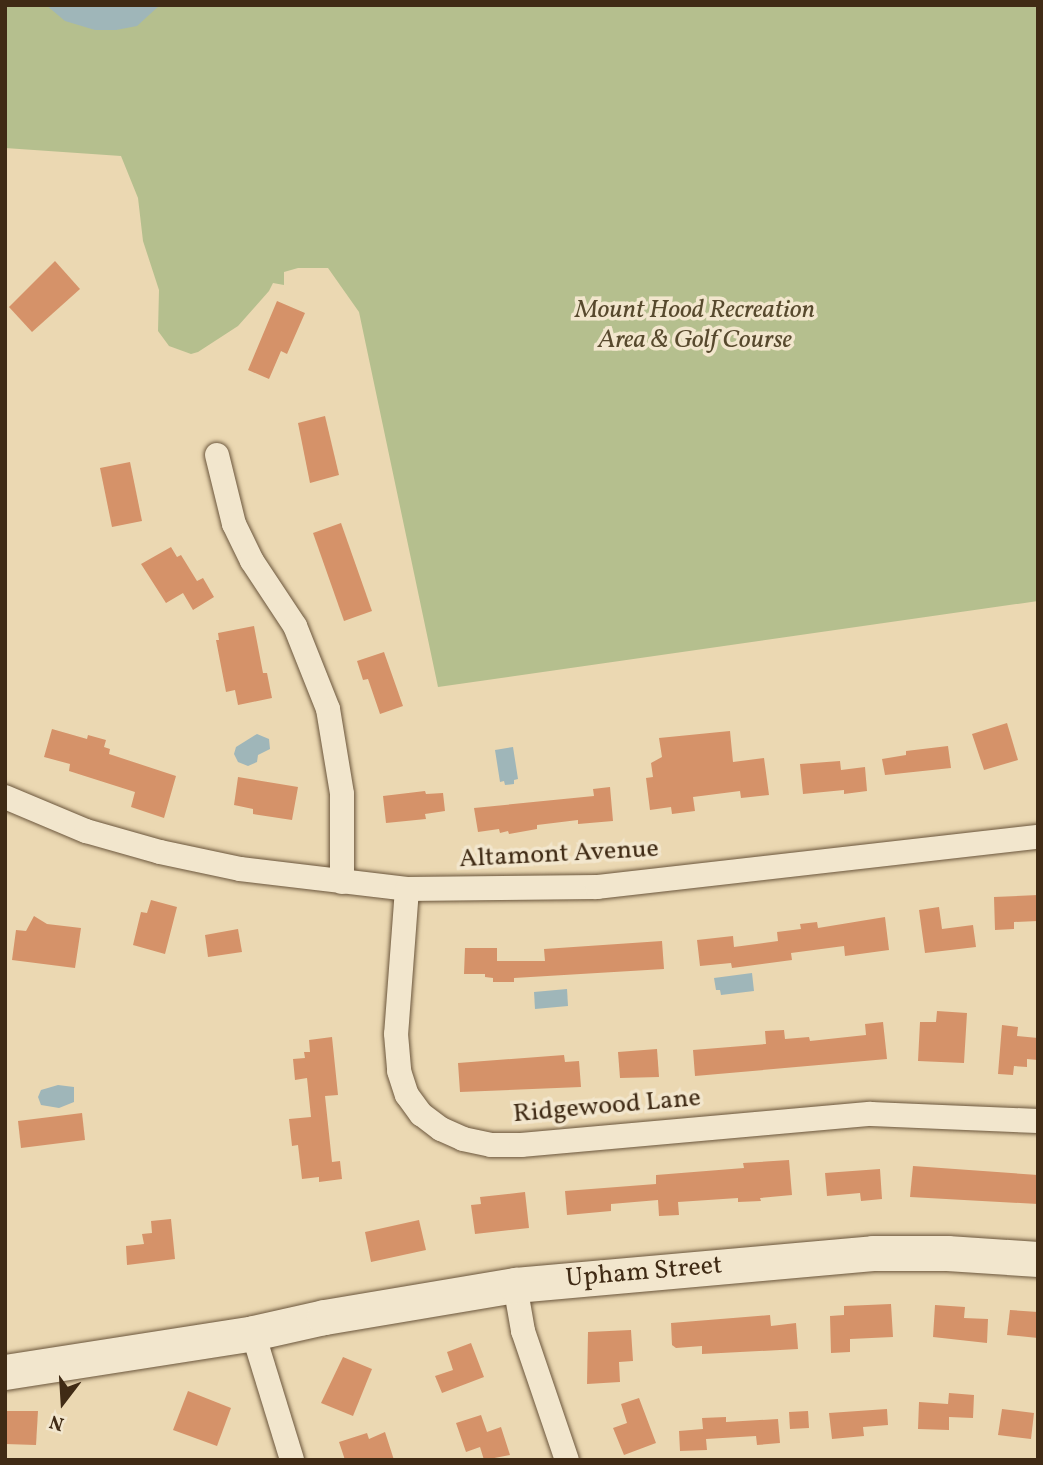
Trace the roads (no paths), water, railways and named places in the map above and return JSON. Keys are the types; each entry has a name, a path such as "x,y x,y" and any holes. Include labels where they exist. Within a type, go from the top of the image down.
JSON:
{"main road":[{"name":"Upham Street","path":"5,1371 253,1333 337,1315 515,1285 873,1253 919,1252 1038,1259"}],"street":[{"path":"217,455 234,524 252,561 295,626 328,709 342,794 342,882"},
{"name":"Altamont Avenue","path":"5,797 86,831 203,862 407,889 496,890 610,886 1038,836"},
{"name":"Ridgewood Lane","path":"407,889 397,1010 399,1071 407,1095 421,1114 441,1129 463,1139 491,1145 521,1145 871,1114 1038,1121"},
{"path":"515,1285 523,1331 567,1460"},
{"path":"253,1333 292,1460"}],"water":[{"path":"46,5 160,5 137,26 95,30 65,21"},
{"path":"257,734 269,739 270,749 258,755 257,762 248,766 238,762 234,754 236,747"},
{"path":"513,747 518,779 514,780 514,784 505,785 504,781 500,782 495,750"},
{"path":"752,973 754,991 721,995 720,990 716,990 714,978"},
{"path":"567,989 568,1006 535,1009 534,992"},
{"path":"58,1085 74,1087 74,1102 59,1108 41,1105 38,1097 41,1090"}],"park label":[{"name":"Mount Hood Recreation Area & Golf Course","path":"695,326"}]}
